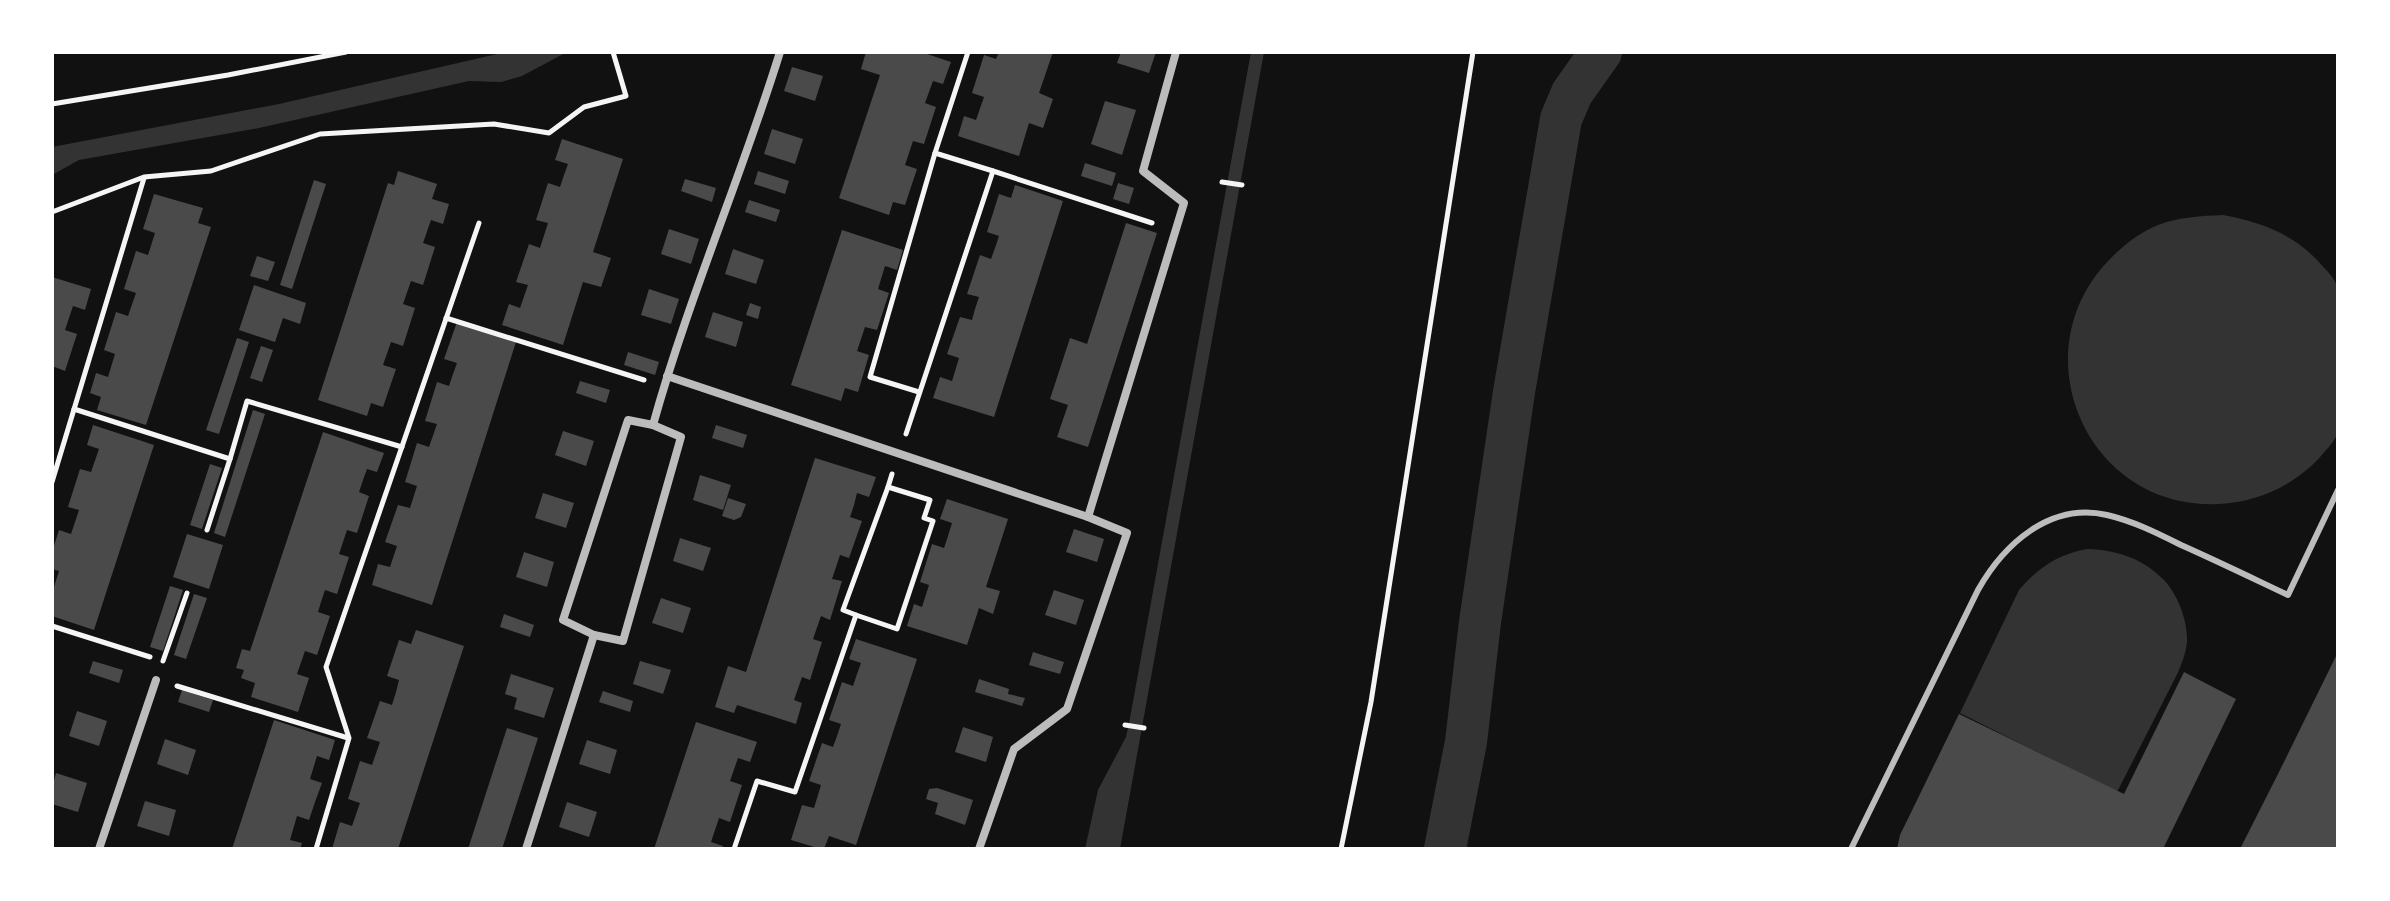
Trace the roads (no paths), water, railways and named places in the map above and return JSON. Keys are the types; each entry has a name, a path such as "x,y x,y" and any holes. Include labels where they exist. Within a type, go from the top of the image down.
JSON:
{"street":[{"path":"653,425 667,376 754,136 780,52"},
{"path":"1088,517 1184,203 1143,171 1176,52"},
{"path":"667,376 1088,517 1127,533 1067,709 1014,749 979,849"},
{"path":"628,420 653,425 681,437 623,641 594,635 563,620 628,420"},
{"path":"526,849 594,635"},
{"path":"99,849 156,680"}],"lane":[{"path":"1851,849 1983,582 2001,556 2034,527 2068,515 2104,514 2145,528 2288,595 2338,490"}],"waterway":[{"path":"1445,849 1466,742 1480,622 1514,392 1561,119 1572,93 1601,52"}]}
